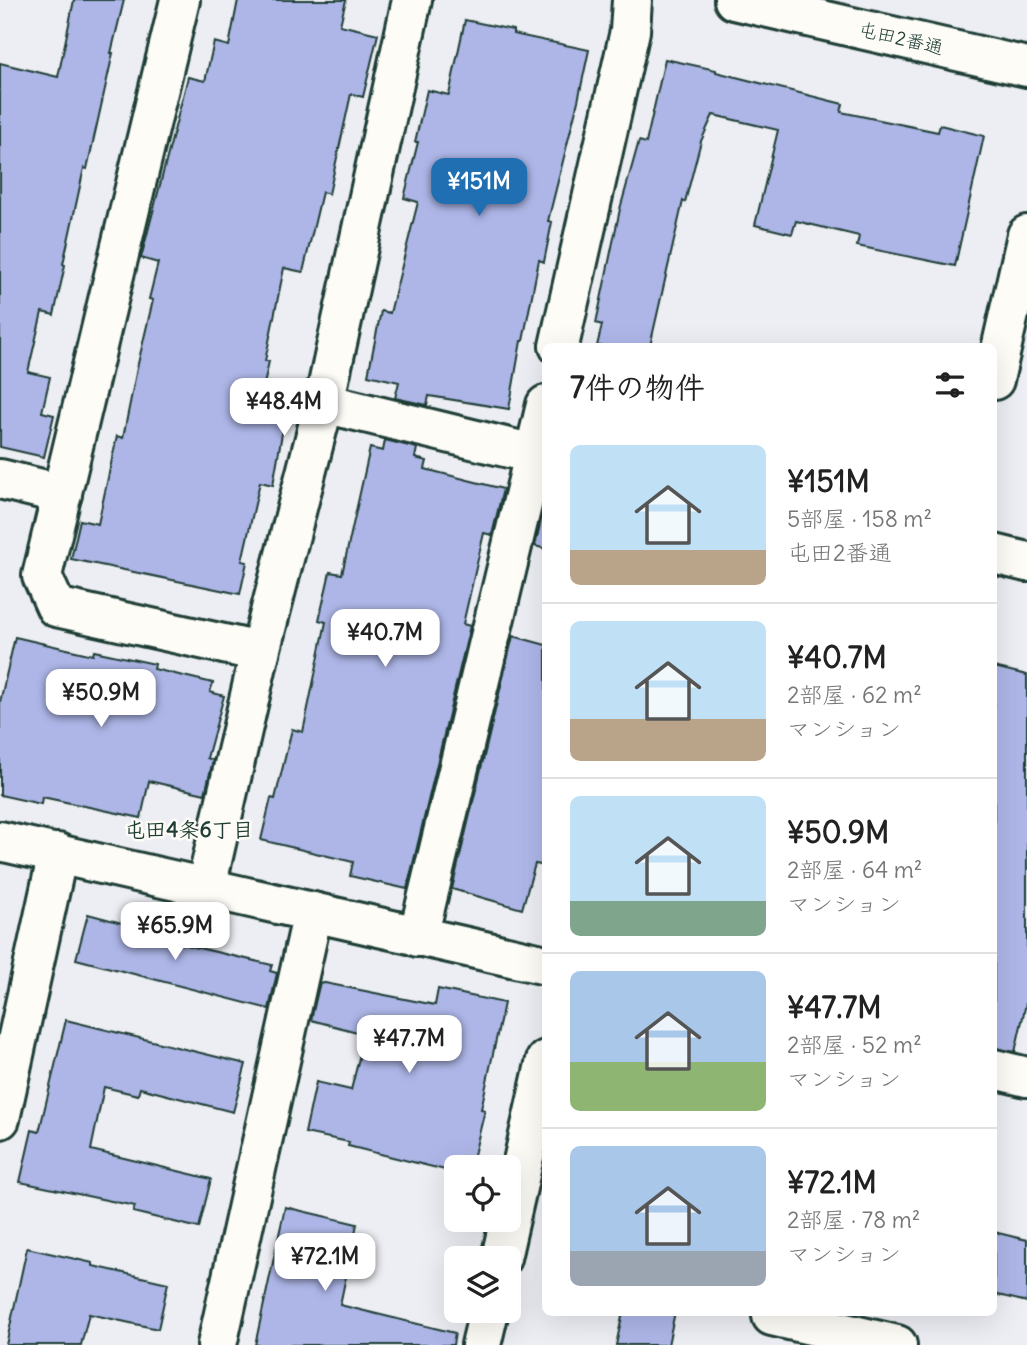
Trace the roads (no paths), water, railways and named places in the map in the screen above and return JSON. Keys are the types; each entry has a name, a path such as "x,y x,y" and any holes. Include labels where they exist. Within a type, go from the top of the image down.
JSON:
{"street":[{"path":"180,0 42,576 56,607 260,652"},
{"path":"206,887 260,652 324,403 412,0"},
{"path":"560,343 630,31 632,0"},
{"name":"屯田2番通","path":"734,0 1027,67"},
{"path":"997,367 1027,235"},
{"path":"324,403 540,455 418,936"},
{"path":"0,479 62,494"},
{"path":"997,555 1027,562"},
{"path":"0,841 542,964"},
{"path":"0,1119 58,853"},
{"path":"217,1345 313,912"},
{"path":"997,1070 1027,1077"},
{"path":"504,1246 542,1077"},
{"path":"481,1345 486,1323"},
{"path":"770,1324 897,1345"}],"district":[{"name":"屯田4条6丁目","path":"189,830"}]}
